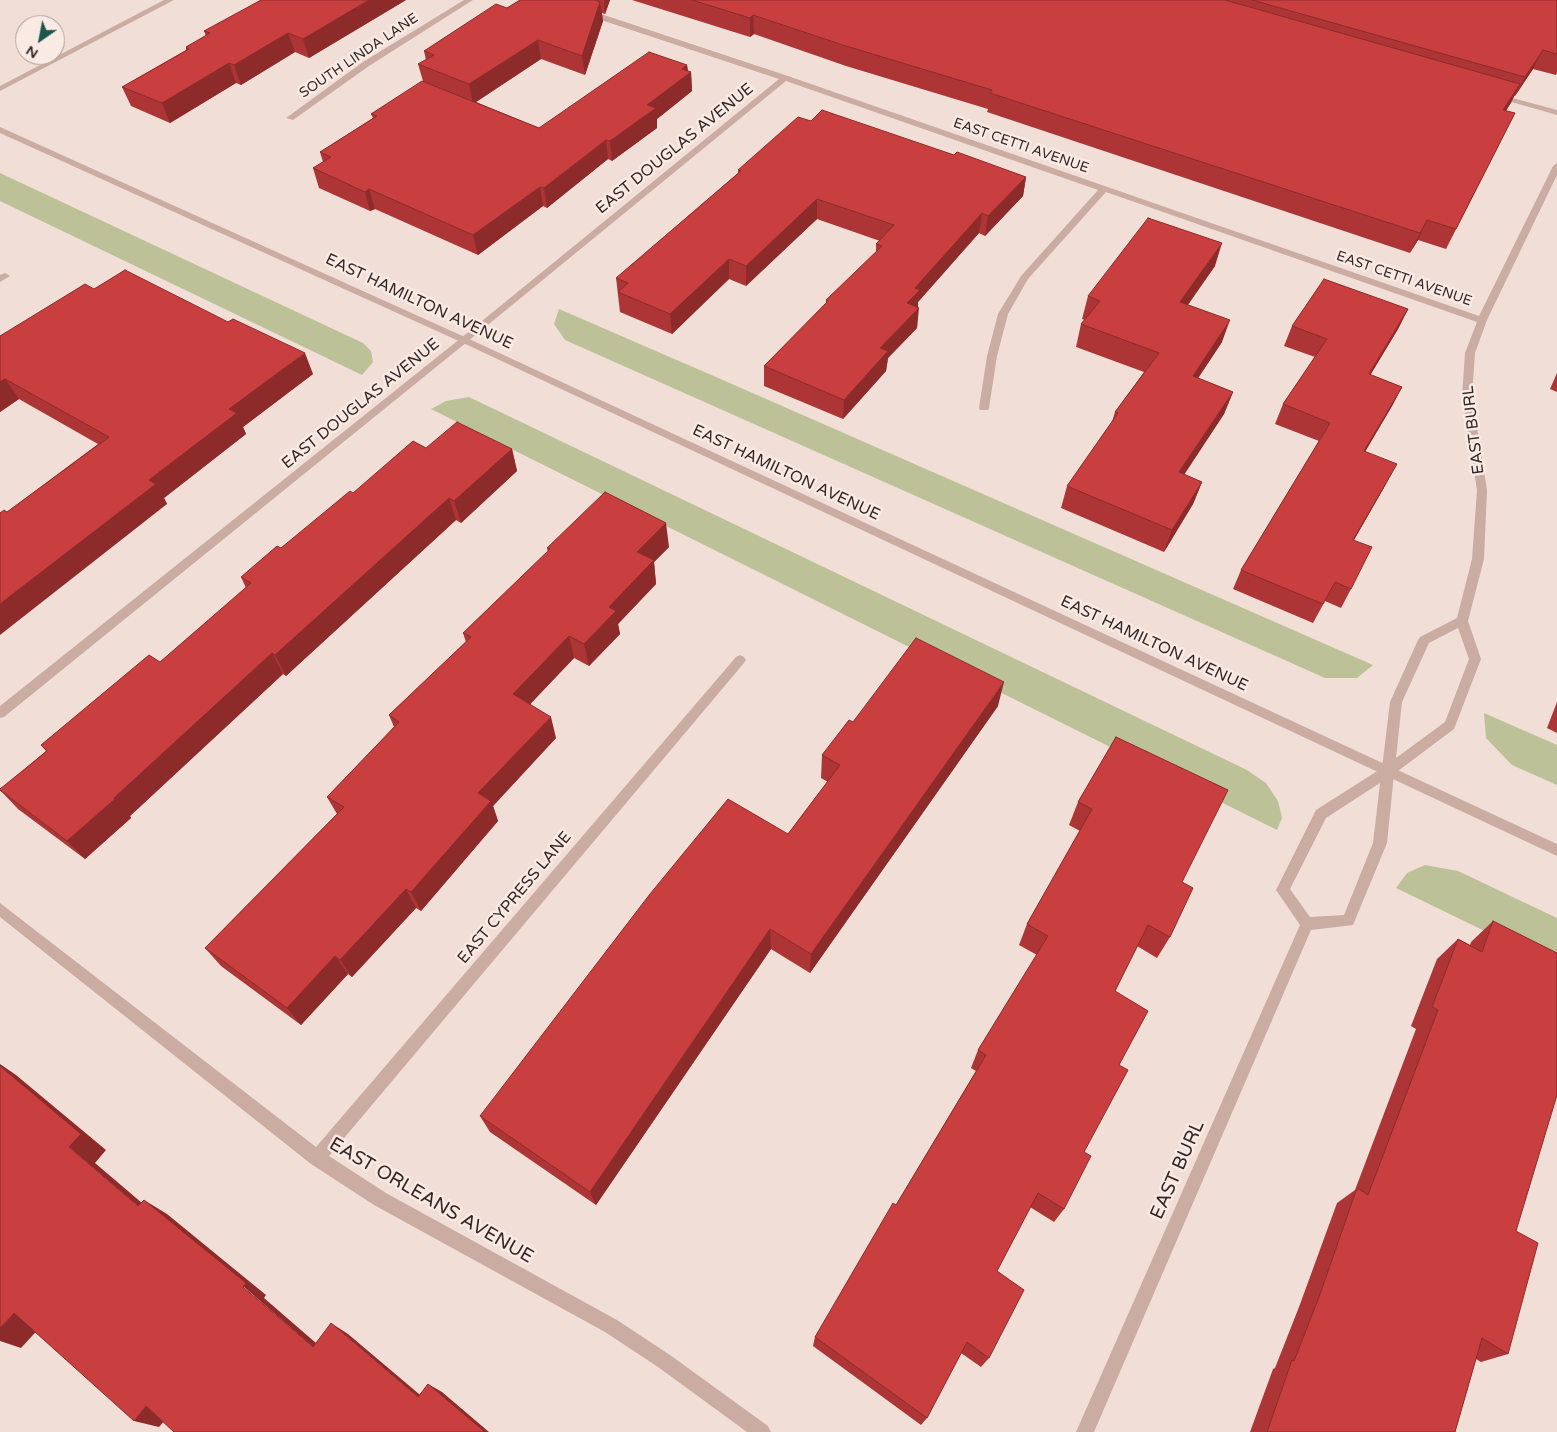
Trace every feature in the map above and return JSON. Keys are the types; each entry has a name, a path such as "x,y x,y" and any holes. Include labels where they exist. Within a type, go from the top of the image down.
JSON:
{"street":[{"path":"0,89 170,0"},
{"name":"SOUTH LINDA LANE","path":"290,118 358,69 469,0"},
{"name":"EAST CETTI AVENUE","path":"578,9 785,78 1482,320"},
{"name":"EAST DOUGLAS AVENUE","path":"0,713 464,340 785,78"},
{"path":"1490,94 1557,113"},
{"name":"EAST HAMILTON AVENUE","path":"0,130 464,340 1557,850"},
{"name":"EAST BURL","path":"1462,621 1478,560 1482,490 1468,396 1470,353 1482,320 1557,166"},
{"path":"984,408 992,356 1003,314 1024,278 1104,189"},
{"path":"1388,771 1321,814 1283,890 1307,924 1348,922 1380,842 1388,771 1396,702 1424,640 1462,621 1475,659 1450,725 1388,771"},
{"name":"EAST CYPRESS LANE","path":"317,1158 740,660"},
{"name":"EAST ORLEANS AVENUE","path":"0,909 317,1158 380,1199 612,1326 762,1432"},
{"name":"EAST BURL","path":"1085,1432 1307,924"}],"green space":[{"path":"0,173 363,343 371,351 373,362 362,375 0,201"},
{"path":"559,309 1373,665 1357,678 1325,678 565,340 554,324"},
{"path":"469,397 1247,770 1266,783 1278,801 1282,818 1277,830 431,409 446,401"},
{"path":"1484,713 1557,745 1557,785 1512,765 1486,738"},
{"path":"1425,865 1458,871 1557,918 1557,966 1396,888 1407,873"}],"building":[{"path":"261,0 369,0 303,39 288,33 234,65 229,63 162,103 122,87 189,49 186,47 210,33 204,31"},
{"path":"520,0 595,0 600,2 582,56 538,40 469,84 418,64 434,55 424,51 496,4 507,8"},
{"path":"692,0 1225,0 1520,84 1503,110 1515,113 1456,229 1427,220 1420,233 990,93 992,90 846,46 753,15 750,18"},
{"path":"1252,0 1557,0 1557,54 1543,50 1525,77"},
{"path":"649,52 687,65 682,69 691,72 647,105 656,108 610,141 606,140 544,188 540,187 473,235 369,189 365,192 313,168 331,157 320,152 377,116 371,114 422,81 539,128"},
{"path":"822,110 954,155 957,152 1026,177 988,216 982,213 915,288 920,290 907,303 919,308 880,348 888,351 844,400 764,366 828,301 826,300 882,246 876,244 894,225 817,199 746,266 729,259 670,314 618,292 628,283 616,278 741,171 738,170 798,117 811,121"},
{"path":"1148,218 1222,243 1180,302 1230,320 1193,376 1233,392 1179,472 1202,482 1172,530 1067,486 1118,413 1115,412 1159,353 1081,324 1100,301 1088,296"},
{"path":"125,270 228,322 233,319 305,353 229,409 237,413 149,480 156,484 0,604 0,513 4,510 7,512 109,437 5,379 0,382 0,336 85,284 94,289"},
{"path":"1324,279 1408,309 1369,374 1402,387 1364,451 1397,464 1353,540 1372,547 1351,589 1335,582 1323,604 1241,570 1330,423 1283,404 1327,339 1292,326"},
{"path":"457,422 512,449 454,501 449,498 275,655 272,653 67,841 0,790 47,751 41,745 149,655 160,662 251,583 241,577 277,546 281,548 350,491 353,493 413,441 426,448"},
{"path":"605,492 666,523 637,552 654,560 609,607 616,611 584,644 569,636 513,694 551,717 478,793 491,801 411,892 406,889 340,960 335,956 287,1008 205,948 344,807 327,797 399,722 389,715 471,637 463,633 550,549 547,548"},
{"path":"916,638 1004,682 811,954 770,929 590,1192 480,1116 650,894 728,799 788,834 840,765 822,755 849,720 853,722"},
{"path":"1116,737 1228,790 1182,882 1193,888 1170,937 1148,925 1115,991 1148,1011 1119,1065 1128,1070 1084,1152 1091,1156 1064,1209 1038,1193 997,1271 1024,1290 989,1358 967,1342 927,1418 815,1337 893,1203 896,1205 986,1055 978,1050 1048,936 1027,924 1092,809 1078,802"},
{"path":"1493,921 1557,953 1557,1095 1516,1231 1538,1243 1508,1354 1482,1338 1455,1432 1267,1432 1292,1360 1294,1361 1319,1297 1357,1188 1368,1195 1438,1010 1432,1007 1458,939 1482,952"},
{"path":"0,1066 81,1134 69,1147 138,1206 144,1200 246,1283 243,1287 313,1347 331,1323 418,1397 428,1384 484,1431 174,1432 146,1406 134,1421 14,1313 0,1328"}]}
